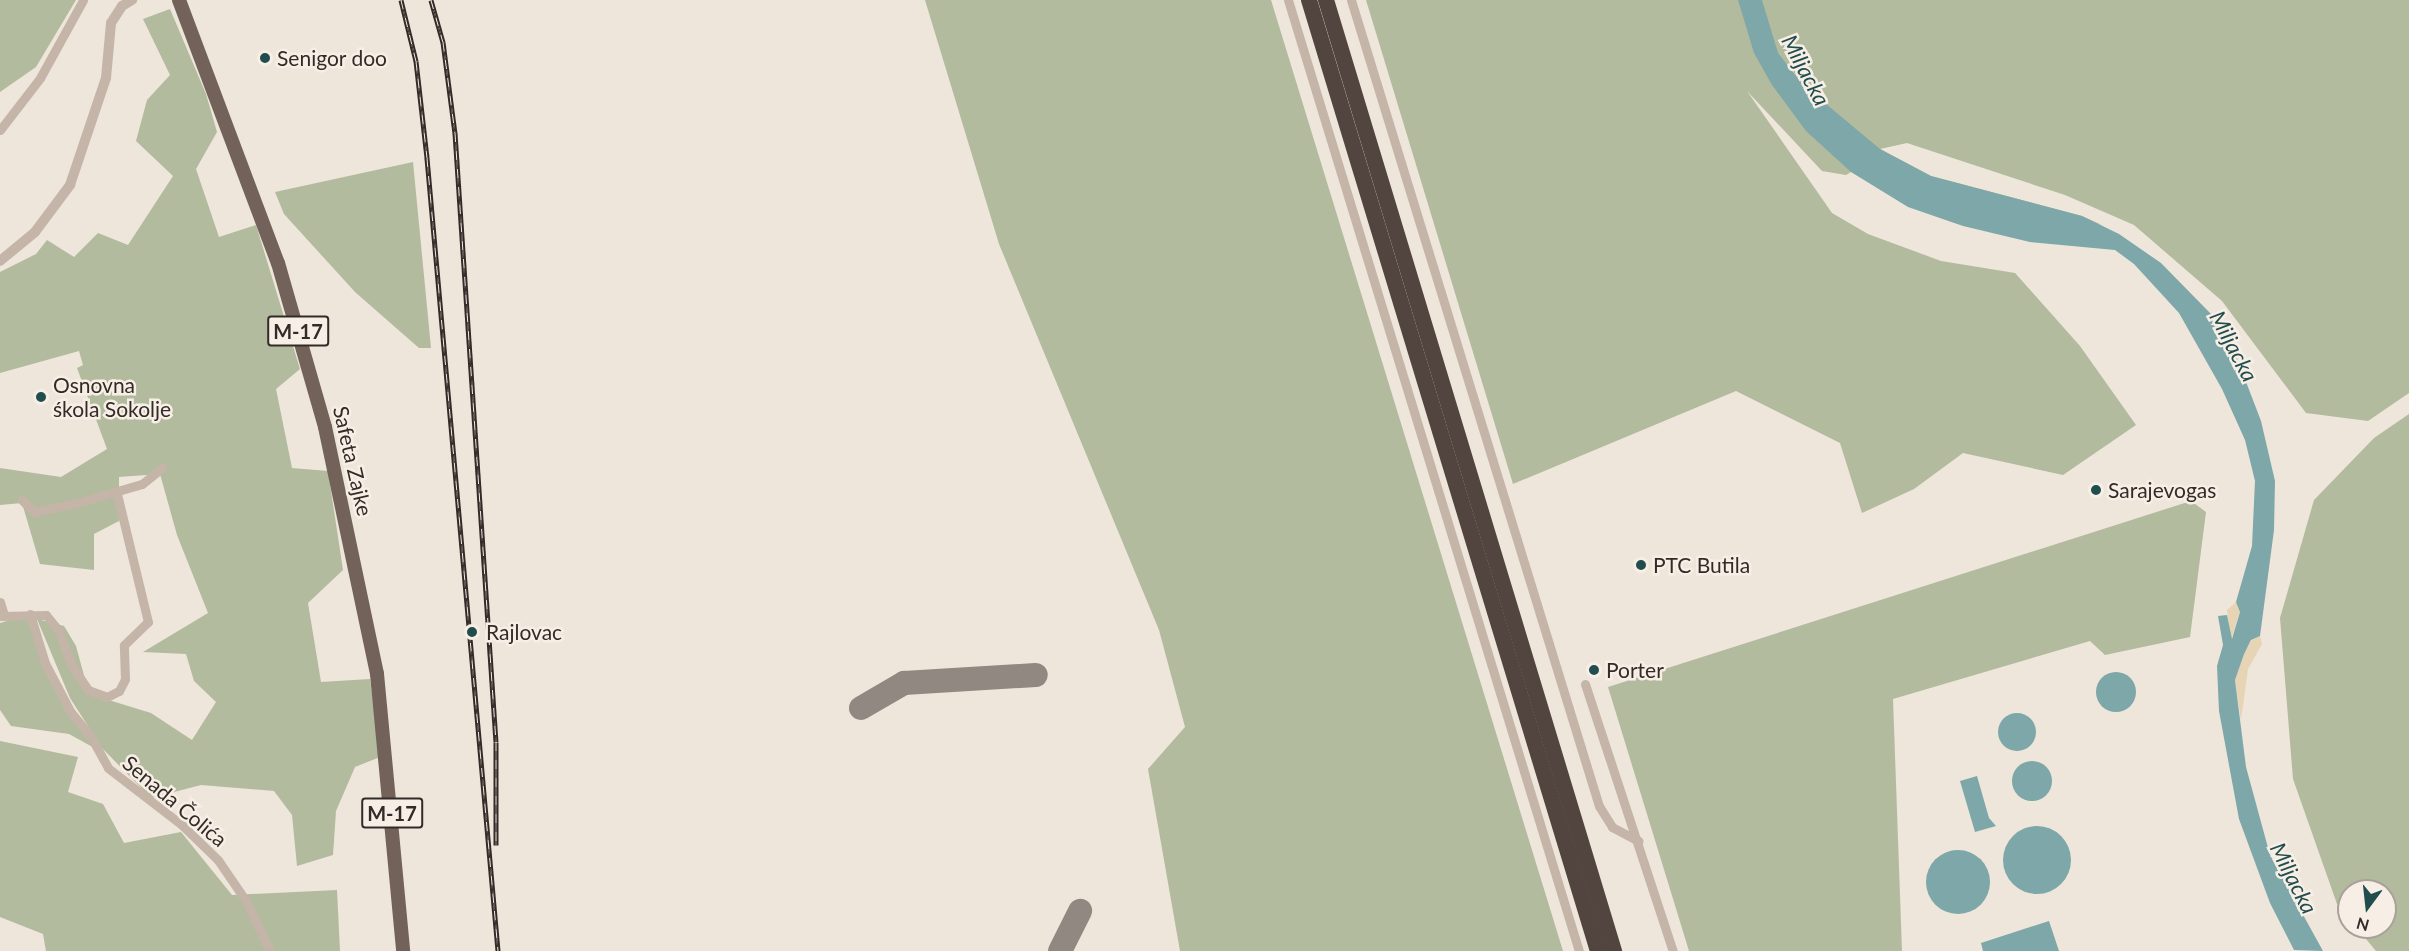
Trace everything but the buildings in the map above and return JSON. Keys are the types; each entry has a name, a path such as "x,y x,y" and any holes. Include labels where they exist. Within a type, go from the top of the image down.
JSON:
{"highway":[{"path":"1309,0 1598,951"},
{"path":"1326,0 1614,951"}],"main road":[{"name":"Safeta Zajke","path":"179,0 278,263 325,427 377,674 403,951"}],"street":[{"path":"0,130 40,78 83,0"},
{"path":"0,261 35,232 70,185 104,84 111,23 122,6 132,0"},
{"path":"1288,0 1579,951"},
{"path":"1352,0 1599,806 1612,827 1638,841"},
{"path":"22,500 34,512 117,494 142,484 162,468"},
{"path":"0,602 2,615 46,615 52,620 72,666 88,690 107,697 119,691 125,679 124,645 148,622 117,494"},
{"name":"Senada Čolića","path":"30,614 45,663 108,768 182,825 218,860 246,901 270,951"},
{"path":"1585,684 1673,951"}],"green space":[{"path":"0,0 76,0 36,67 0,92"},
{"path":"925,0 1271,0 1563,951 1180,951 1148,769 1185,727 1159,630 999,244"},
{"path":"1366,0 2409,0 2409,393 2368,421 2306,413 2222,301 2134,225 2065,195 1907,143 1880,149 1931,176 2082,216 2102,225 1868,162 1846,175 1822,171 1747,91 1832,213 1868,234 1941,261 2015,273 2080,346 2136,425 2063,475 1963,453 1914,489 1862,513 1840,443 1736,391 1513,484"},
{"path":"170,9 206,94 217,132 196,169 219,237 256,225 300,369 276,389 292,468 328,471 343,570 308,603 321,682 370,679 380,757 355,767 336,811 333,855 297,866 292,815 274,791 201,785 151,798 102,748 70,698 37,619 64,626 76,646 89,694 151,713 192,740 216,702 194,681 186,654 143,652 208,613 177,535 160,474 119,477 119,521 94,534 94,570 40,564 22,503 0,505 0,468 61,477 107,449 77,368 83,365 79,351 0,373 0,272 36,254 47,240 74,257 98,233 128,245 173,176 136,141 147,100 170,75 143,19"},
{"path":"413,162 431,348 419,348 355,292 284,214 275,192"},
{"path":"2409,414 2409,951 2376,951 2366,939 2397,939 2397,879 2337,879 2337,904 2293,779 2280,618 2314,500 2374,438"},
{"path":"2191,501 2206,512 2190,637 2105,655 2090,641 1893,699 1902,951 1689,951 1608,687"},
{"path":"30,614 45,663 98,750 69,734 11,726 0,710 0,623"},
{"path":"0,741 78,757 68,792 103,804 124,843 181,832 232,895 337,890 340,951 46,951 43,934 0,917"}],"sand":[{"path":"2236,602 2240,611 2231,640 2227,610"},
{"path":"2260,636 2262,644 2248,669 2241,720 2235,680 2243,654 2252,640"}],"water":[{"path":"1738,0 1762,0 1778,53 1802,84 1880,149 1931,176 2082,216 2119,234 2161,263 2211,314 2235,353 2261,421 2275,481 2274,530 2260,636 2251,640 2235,680 2246,767 2270,855 2323,951 2294,950 2270,903 2239,819 2219,711 2217,666 2223,645 2218,616 2227,615 2232,639 2240,612 2236,602 2252,546 2255,481 2245,440 2222,389 2179,313 2134,264 2115,250 2030,242 1963,226 1908,207 1851,172 1806,131 1772,85 1754,53"},
{"path":"2116,672 2130,678 2136,692 2130,706 2116,712 2102,706 2096,692 2102,678"},
{"path":"2017,713 2031,718 2036,732 2031,746 2017,751 2003,746 1998,732 2003,718"},
{"path":"2032,761 2040,762 2046,767 2051,773 2051,789 2046,795 2040,800 2032,801 2024,800 2018,795 2013,789 2012,781 2013,773 2018,767 2024,762"},
{"path":"1977,776 1989,818 1996,826 1975,832 1960,781"},
{"path":"2037,826 2050,828 2061,836 2069,847 2071,860 2069,873 2061,884 2050,892 2037,894 2024,892 2013,884 2005,873 2003,860 2005,847 2013,836 2024,828"},
{"path":"1958,850 1976,856 1984,864 1990,882 1984,900 1976,908 1958,914 1940,908 1932,900 1926,882 1932,864 1940,856"},
{"path":"2049,921 2059,951 1983,951 1981,943"}],"taxiway":[{"path":"861,708 904,683 1036,675"},
{"path":"1060,951 1080,911"}],"railway":[{"path":"401,0 416,61 427,158 498,951"},
{"path":"431,0 443,42 455,133 496,742 496,845"}],"place":[{"name":"Senigor doo","path":"265,58"},
{"name":"Osnovna śkola Sokolje","path":"41,397"},
{"name":"Sarajevogas","path":"2096,490"},
{"name":"PTC Butila","path":"1641,565"},
{"name":"Rajlovac","path":"472,632"},
{"name":"Porter","path":"1594,670"}],"water label":[{"name":"Miljacka","path":"1806,70"},
{"name":"Miljacka","path":"2234,346"},
{"name":"Miljacka","path":"2294,878"}]}
